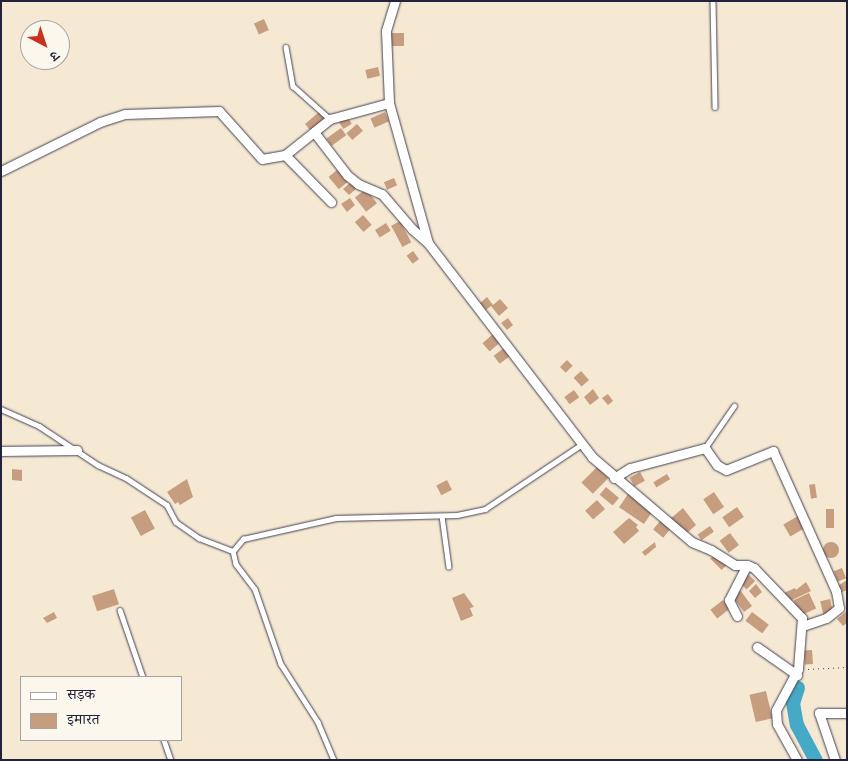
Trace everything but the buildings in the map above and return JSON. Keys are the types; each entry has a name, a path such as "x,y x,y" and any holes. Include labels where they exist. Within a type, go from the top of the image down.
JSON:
{"street":[{"path":"395,1 386,31 389,103 428,243"},
{"path":"1,171 106,120 125,114 219,111 262,159 285,155 330,120 389,103"},
{"path":"314,132 352,181 382,194 412,229 428,243 582,444 614,478 692,542 711,550 735,565 747,564 802,618 803,626 798,672 776,710 777,724 797,760"},
{"path":"285,155 331,202"},
{"path":"614,478 630,468 705,448 721,470 773,451 778,458 836,591 839,608 826,618 803,626"},
{"path":"1,451 77,450"},
{"path":"737,616 729,600 747,564"},
{"path":"757,647 798,672"},
{"path":"835,760 819,713 847,713"}],"lane":[{"path":"713,1 715,107"},
{"path":"286,47 293,86 330,120"},
{"path":"705,448 734,406"},
{"path":"1,409 39,426 167,505 176,522 199,538 233,551"},
{"path":"233,551 243,539 336,518 442,516 485,509 582,444"},
{"path":"442,516 449,567"},
{"path":"233,551 236,564 254,588 281,664 318,722 334,760"},
{"path":"120,610 143,676"},
{"path":"164,741 171,760"}],"path":[{"path":"845,1 847,7"},
{"path":"798,672 847,666"}],"waterway":[{"path":"798,688 793,703 797,725 816,760"}]}
